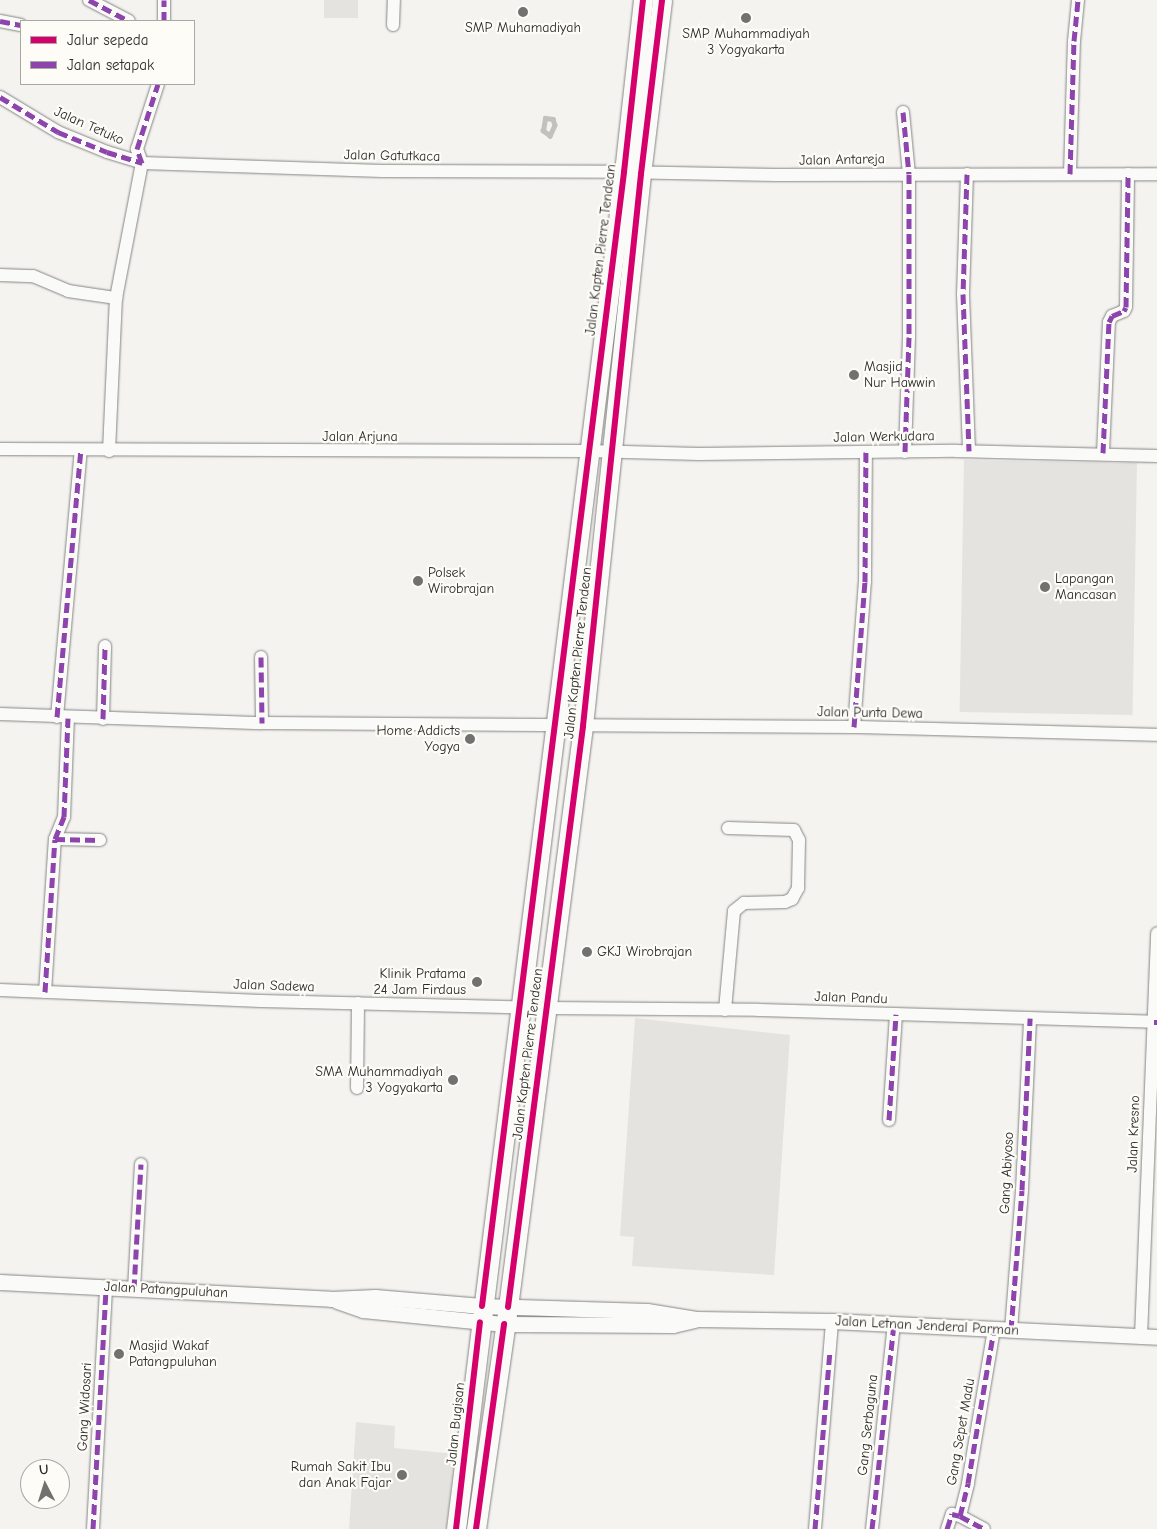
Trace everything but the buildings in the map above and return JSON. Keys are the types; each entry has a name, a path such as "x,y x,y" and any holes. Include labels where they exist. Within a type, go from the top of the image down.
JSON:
{"main road":[{"name":"Jalan Kapten Pierre Tendean","path":"506,1316 583,726 611,452 643,0"},
{"name":"Jalan Kapten Pierre Tendean","path":"481,1314 588,451 632,173 662,0"},
{"name":"Jalan Bugisan","path":"456,1529 481,1314"},
{"path":"476,1529 506,1316"}],"street":[{"path":"89,0 127,20"},
{"path":"164,0 164,20"},
{"path":"393,25 394,0"},
{"path":"1070,174 1074,41 1078,0"},
{"path":"0,21 20,25"},
{"path":"109,451 116,298 142,163 137,149 158,85"},
{"name":"Jalan Tetuko","path":"0,97 58,132 107,152 142,163"},
{"path":"903,112 909,174 909,336 905,452"},
{"name":"Jalan Gatutkaca","path":"142,163 382,172 632,173"},
{"name":"Jalan Antareja","path":"632,173 1157,174"},
{"path":"968,174 963,294 969,451"},
{"path":"1103,453 1109,322 1112,316 1124,312 1126,307 1128,174"},
{"path":"0,275 33,276 68,291 116,298"},
{"name":"Jalan Arjuna","path":"0,449 611,452"},
{"path":"45,992 54,839 64,817 62,717 81,450"},
{"name":"Jalan Werkudara","path":"611,452 698,454 969,451 1103,453 1157,456"},
{"path":"854,727 865,589 866,452"},
{"path":"103,719 105,646"},
{"path":"262,657 262,724"},
{"name":"Jalan Punta Dewa","path":"0,714 262,724 854,727 1157,735"},
{"path":"725,1010 734,910 744,903 785,902 792,898 798,888 799,840 794,830 728,828"},
{"path":"54,839 100,840"},
{"name":"Jalan Kresno","path":"1141,1336 1155,1022 1157,933"},
{"name":"Jalan Sadewa","path":"0,990 547,1008"},
{"path":"357,1088 358,1003"},
{"name":"Jalan Pandu","path":"547,1008 725,1010 1155,1022"},
{"path":"889,1120 896,1014"},
{"name":"Gang Abiyoso","path":"1011,1330 1022,1190 1030,1018"},
{"path":"134,1289 141,1164"},
{"name":"Jalan Patangpuluhan","path":"0,1282 331,1299 363,1310 481,1314"},
{"name":"Gang Widosari","path":"93,1529 106,1287"},
{"name":"Jalan Letnan Jenderal Parman","path":"481,1314 506,1316 647,1311 698,1319 832,1321 1157,1337"},
{"path":"815,1529 832,1321"},
{"name":"Gang Serbaguna","path":"872,1529 894,1324"},
{"name":"Gang Sepet Madu","path":"960,1516 968,1483 994,1329"},
{"path":"947,1529 952,1514 960,1516 984,1529"}],"shaded area":[{"path":"324,0 358,0 358,18 324,18"},
{"name":"Lapangan Mancasan","path":"964,460 1137,463 1133,715 960,712"},
{"path":"635,1018 790,1035 774,1275 632,1266 634,1237 620,1236"},
{"path":"683,1154 747,1156 746,1196 682,1194"},
{"name":"Rumah Sakit Ibu dan Anak Fajar","path":"356,1422 395,1426 394,1448 455,1454 446,1529 349,1529"}],"waterway":[{"path":"545,118 553,119 555,125 550,136 543,131 545,118"}],"marked path":[{"path":"89,0 127,20"},
{"path":"164,0 164,20"},
{"path":"1070,174 1074,41 1078,0"},
{"path":"0,21 20,25"},
{"path":"142,163 137,149 158,85"},
{"path":"0,97 58,132 107,152 142,163"},
{"path":"903,112 909,174 909,337 905,452"},
{"path":"967,174 963,294 969,451"},
{"path":"1103,453 1109,322 1112,316 1124,311 1126,307 1128,174"},
{"path":"57,717 81,450"},
{"path":"854,727 865,582 866,452"},
{"path":"103,719 105,646"},
{"path":"261,657 262,723"},
{"path":"45,992 55,839 64,817 68,718"},
{"path":"55,839 100,840"},
{"path":"889,1120 896,1014"},
{"path":"1011,1330 1022,1190 1030,1018"},
{"path":"134,1289 141,1164"},
{"path":"93,1529 106,1287"},
{"path":"872,1529 894,1324"},
{"path":"947,1529 952,1514 960,1516 968,1483 994,1329"},
{"path":"815,1529 830,1351"},
{"path":"960,1516 984,1529"}],"cycle path":[{"path":"482,1306 624,172 643,0"},
{"path":"508,1307 583,726 641,174 662,0"},
{"path":"456,1529 480,1322"},
{"path":"476,1529 504,1324"}],"place":[{"name":"SMP Muhamadiyah","path":"523,12"},
{"name":"SMP Muhammadiyah 3 Yogyakarta","path":"746,18"},
{"name":"Masjid Nur Hawwin","path":"854,375"},
{"name":"Polsek Wirobrajan","path":"418,581"},
{"name":"Lapangan Mancasan","path":"1045,587"},
{"name":"Home Addicts Yogya","path":"470,739"},
{"name":"GKJ Wirobrajan","path":"587,952"},
{"name":"Klinik Pratama 24 Jam Firdaus","path":"477,982"},
{"name":"SMA Muhammadiyah 3 Yogyakarta","path":"453,1080"},
{"name":"Masjid Wakaf Patangpuluhan","path":"119,1354"},
{"name":"Rumah Sakit Ibu dan Anak Fajar","path":"402,1475"}]}
